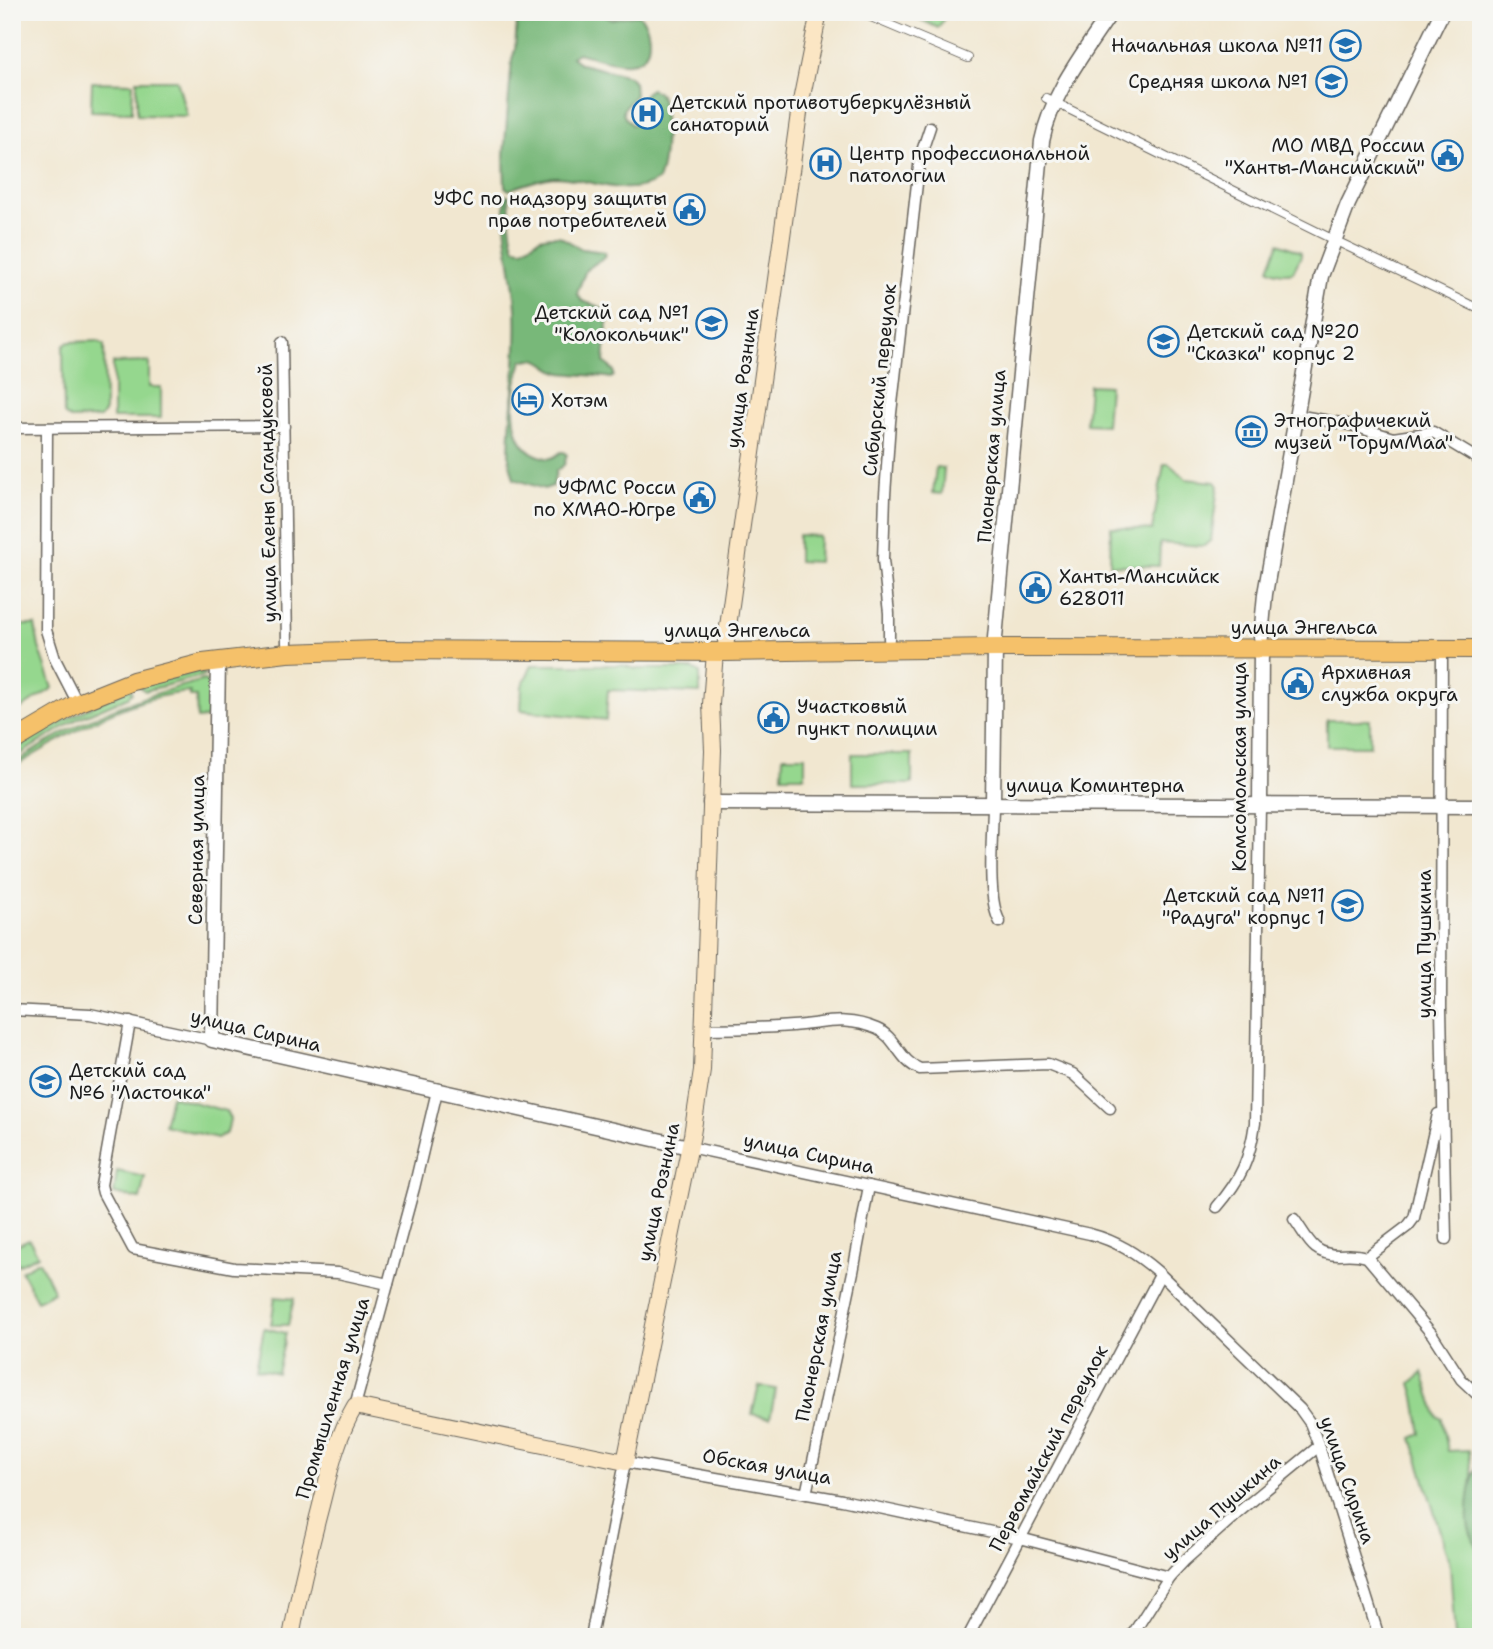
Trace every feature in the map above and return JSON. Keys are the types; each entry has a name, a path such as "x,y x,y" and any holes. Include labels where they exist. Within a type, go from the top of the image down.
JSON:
{"main road":[{"name":"улица Рознина","path":"625,1462 701,1080 705,1029 713,750 711,704 721,647 793,96 809,12"},
{"name":"улица Рознина","path":"744,476 800,106 819,12"},
{"name":"улица Энгельса","path":"12,743 110,678 149,664 287,648 377,644 721,647 1481,638"},
{"name":"улица Энгельса","path":"721,647 889,639 995,643"},
{"name":"улица Энгельса","path":"1261,642 1481,649"},
{"name":"улица Энгельса","path":"12,730 76,699"},
{"name":"Обская улица","path":"355,1406 625,1462"},
{"name":"Промышленная улица","path":"291,1637 303,1577 334,1456 355,1406"}],"street":[{"path":"859,12 968,58"},
{"name":"Пионерская улица","path":"1000,922 994,907 992,889 995,643 1040,151 1050,100 1111,12"},
{"name":"Комсомольская улица","path":"1217,1207 1242,1173 1251,1151 1255,1123 1261,642 1265,594 1317,296 1334,240 1364,171 1442,12"},
{"path":"1050,100 1481,310"},
{"name":"Сибирский переулок","path":"889,639 883,560 890,422 920,157 930,127"},
{"name":"улица Елены Сагандуковой","path":"282,342 287,648"},
{"path":"1296,415 1351,425 1393,438 1433,432 1481,461"},
{"path":"12,428 284,426"},
{"path":"47,428 46,630 55,659 76,699"},
{"name":"улица Пушкина","path":"1442,649 1442,1106 1446,1239"},
{"name":"Северная улица","path":"212,1040 218,656"},
{"name":"улица Коминтерна","path":"710,803 1481,806"},
{"name":"улица Сирина","path":"12,1010 90,1014 130,1021 1103,1237 1133,1253 1160,1275 1300,1409 1310,1423 1379,1637"},
{"path":"130,1021 101,1185 133,1250 234,1268 338,1273 388,1284"},
{"path":"705,1029 852,1021 887,1034 908,1062 920,1069 1048,1064 1073,1074 1110,1108"},
{"name":"Промышленная улица","path":"355,1406 437,1091"},
{"path":"1367,1257 1408,1226 1414,1218 1436,1119 1442,1106"},
{"name":"Пионерская улица","path":"806,1494 869,1185"},
{"path":"1294,1219 1321,1253 1359,1254 1367,1257 1432,1335 1461,1379 1481,1398"},
{"name":"Первомайский переулок","path":"968,1637 1160,1275"},
{"name":"улица Пушкина","path":"1131,1637 1169,1577 1200,1545 1319,1446"},
{"name":"Обская улица","path":"625,1462 806,1494 1020,1538 1169,1577"},
{"name":"улица Рознина","path":"591,1637 625,1462"}],"green space":[{"path":"525,12 566,15 569,12 598,12 612,19 638,14 643,20 649,38 647,51 642,58 623,63 578,53 572,57 581,64 629,76 634,82 635,95 623,110 624,116 632,125 643,123 650,113 650,103 644,96 645,93 651,89 659,93 664,136 663,161 658,180 646,186 620,188 556,177 509,190 505,187 504,155 512,59 517,19"},
{"path":"915,12 947,14 938,28 913,16"},
{"path":"137,80 177,80 187,116 137,115"},
{"path":"92,82 133,83 132,112 91,111"},
{"path":"506,195 509,196 515,248 523,249 540,238 559,236 582,249 604,252 606,256 586,270 577,293 582,301 600,307 608,314 604,362 614,371 614,376 611,378 562,373 534,359 522,361 519,372 514,413 520,438 527,448 541,457 555,457 561,452 567,455 564,465 556,471 553,486 544,489 514,479 509,460 517,328 505,223"},
{"path":"1279,243 1301,252 1293,272 1281,273 1269,268"},
{"path":"98,341 104,345 105,411 100,418 70,419 64,414 63,348 70,342"},
{"path":"149,362 149,387 161,387 161,418 113,418 113,363"},
{"path":"1089,385 1109,386 1106,425 1086,424"},
{"path":"1164,464 1169,464 1186,479 1215,482 1218,486 1211,540 1204,546 1160,543 1159,566 1110,565 1111,527 1152,530"},
{"path":"936,467 944,468 942,494 933,493"},
{"path":"798,535 819,536 818,562 798,561"},
{"path":"12,625 35,625 39,647 53,688 12,714"},
{"path":"532,665 622,665 636,669 693,669 700,673 700,693 608,690 606,720 521,710 522,686"},
{"path":"199,671 206,675 145,691 138,686"},
{"path":"204,680 209,684 206,718 197,719 196,697 190,697 190,692 166,695 120,709 12,768 12,765 36,749 104,713 151,695"},
{"path":"131,688 132,693 128,697 79,718 12,759 12,752 41,734"},
{"path":"1327,720 1370,720 1370,746 1327,746"},
{"path":"852,754 912,754 912,784 852,784"},
{"path":"783,756 805,756 805,776 782,776"},
{"path":"171,1096 226,1111 230,1119 227,1133 217,1138 164,1125"},
{"path":"117,1171 145,1177 140,1199 114,1194"},
{"path":"29,1239 38,1255 18,1265 12,1254 12,1247"},
{"path":"39,1261 54,1292 37,1301 21,1271"},
{"path":"275,1297 294,1299 288,1325 271,1325"},
{"path":"264,1328 286,1333 277,1373 256,1368"},
{"path":"1423,1373 1437,1416 1442,1419 1448,1451 1469,1450 1472,1476 1468,1521 1481,1554 1481,1637 1455,1637 1450,1565 1412,1438 1421,1434 1411,1383"},
{"path":"759,1386 776,1389 770,1418 752,1414"},
{"path":"1481,1462 1481,1554 1470,1531 1468,1516 1472,1481"}],"place":[{"name":"Начальная школа №11","path":"1346,45"},
{"name":"Средняя школа №1","path":"1331,81"},
{"name":"Детский противотуберкулёзный санаторий","path":"647,113"},
{"name":"МО МВД России \"Ханты-Мансийский\"","path":"1448,156"},
{"name":"Центр профессиональной патологии","path":"826,164"},
{"name":"УФС по надзору защиты прав потребителей","path":"690,209"},
{"name":"Детский сад №1 \"Колокольчик\"","path":"712,323"},
{"name":"Детский сад №20 \"Сказка\" корпус 2","path":"1164,342"},
{"name":"Хотэм","path":"528,400"},
{"name":"Этнографичекий музей \"ТорумМаа\"","path":"1251,431"},
{"name":"УФМС Росси по ХМАО-Югре","path":"699,498"},
{"name":"Ханты-Мансийск 628011","path":"1036,587"},
{"name":"Архивная служба округа","path":"1298,683"},
{"name":"Участковый пункт полиции","path":"774,717"},
{"name":"Детский сад №11 \"Радуга\" корпус 1","path":"1348,906"},
{"name":"Детский сад №6 \"Ласточка\"","path":"46,1081"}]}
